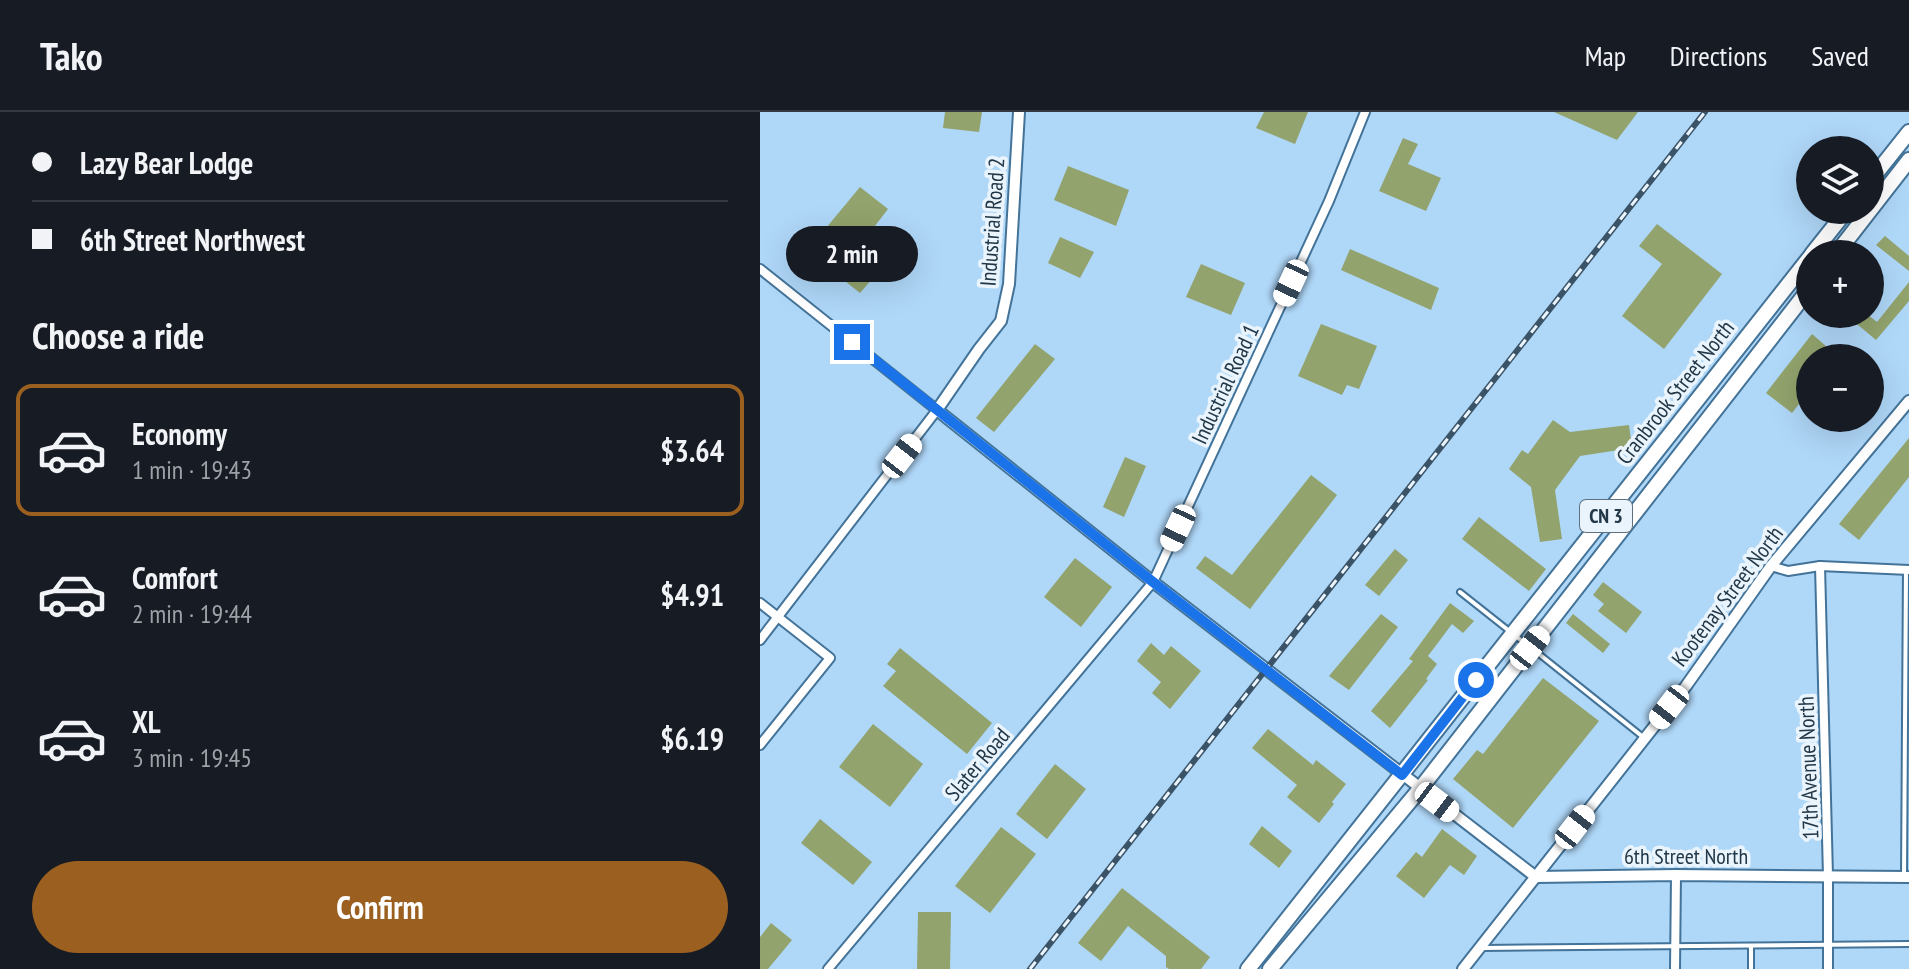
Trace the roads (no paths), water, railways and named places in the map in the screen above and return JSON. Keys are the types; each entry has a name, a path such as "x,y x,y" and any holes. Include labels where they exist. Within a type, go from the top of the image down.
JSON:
{"highway":[{"path":"1884,163 1909,132"},
{"path":"1847,240 1909,160"},
{"name":"Cranbrook Street North","path":"1823,240 1836,224"},
{"name":"Cranbrook Street North","path":"1248,969 1796,274"},
{"name":"Cranbrook Street North","path":"1270,969 1420,789 1796,306"}],"street":[{"name":"Industrial Road 2","path":"937,410 1001,321 1009,284 1019,112"},
{"name":"Industrial Road 1","path":"1153,582 1329,201 1365,112"},
{"path":"760,269 1153,582 1536,877"},
{"name":"Kootenay Street North","path":"1463,969 1686,686 1771,566 1909,401"},
{"path":"760,640 937,410"},
{"path":"1771,566 1788,571 1820,566 1907,570"},
{"name":"17th Avenue North","path":"1820,566 1828,969"},
{"name":"Slater Road","path":"828,969 1153,582"},
{"path":"760,603 830,658 760,745"},
{"path":"1675,969 1676,875"},
{"name":"6th Street North","path":"1536,877 1907,876"}],"lane":[{"path":"1907,570 1907,876"},
{"path":"1460,592 1644,738"},
{"path":"1480,948 1909,944"},
{"path":"1751,946 1751,969"}],"railway":[{"path":"1030,969 1705,112"}]}
